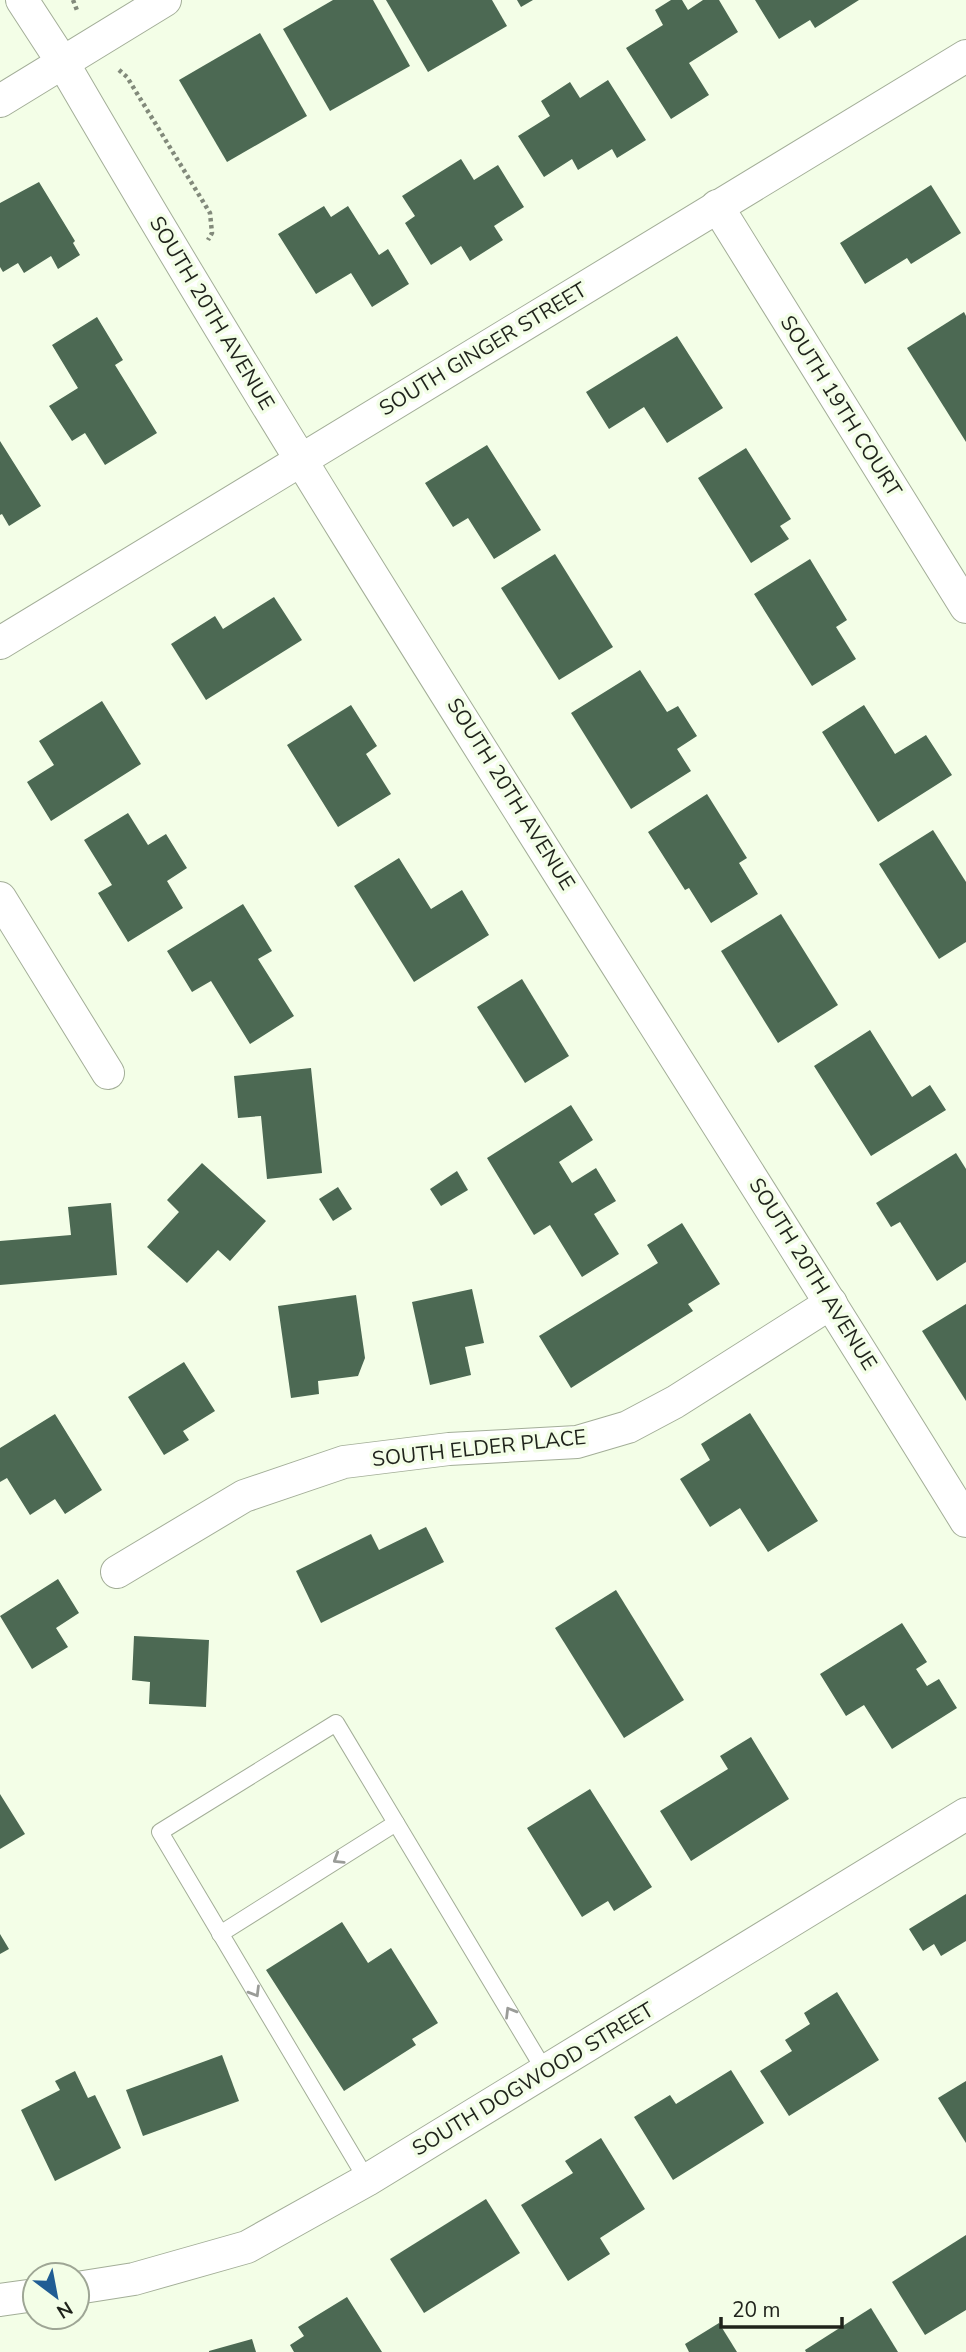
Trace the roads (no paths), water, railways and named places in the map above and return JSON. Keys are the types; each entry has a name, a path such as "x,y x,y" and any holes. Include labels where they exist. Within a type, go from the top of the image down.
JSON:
{"street":[{"name":"SOUTH 20TH AVENUE","path":"22,0 63,63 300,460 966,1521"},
{"path":"0,101 165,0"},
{"name":"SOUTH GINGER STREET","path":"0,643 966,56"},
{"name":"SOUTH 19TH COURT","path":"716,206 966,607"},
{"path":"0,898 108,1073"},
{"name":"SOUTH ELDER PLACE","path":"117,1572 244,1496 344,1462 449,1449 577,1442 628,1427 675,1402 831,1303"},
{"name":"SOUTH DOGWOOD STREET","path":"91,2286 134,2279 247,2246 367,2180 966,1814"},
{"path":"0,2300 21,2297"}],"lane":[{"path":"367,2180 160,1832 335,1723 545,2071"},
{"path":"220,1934 396,1823"}]}
